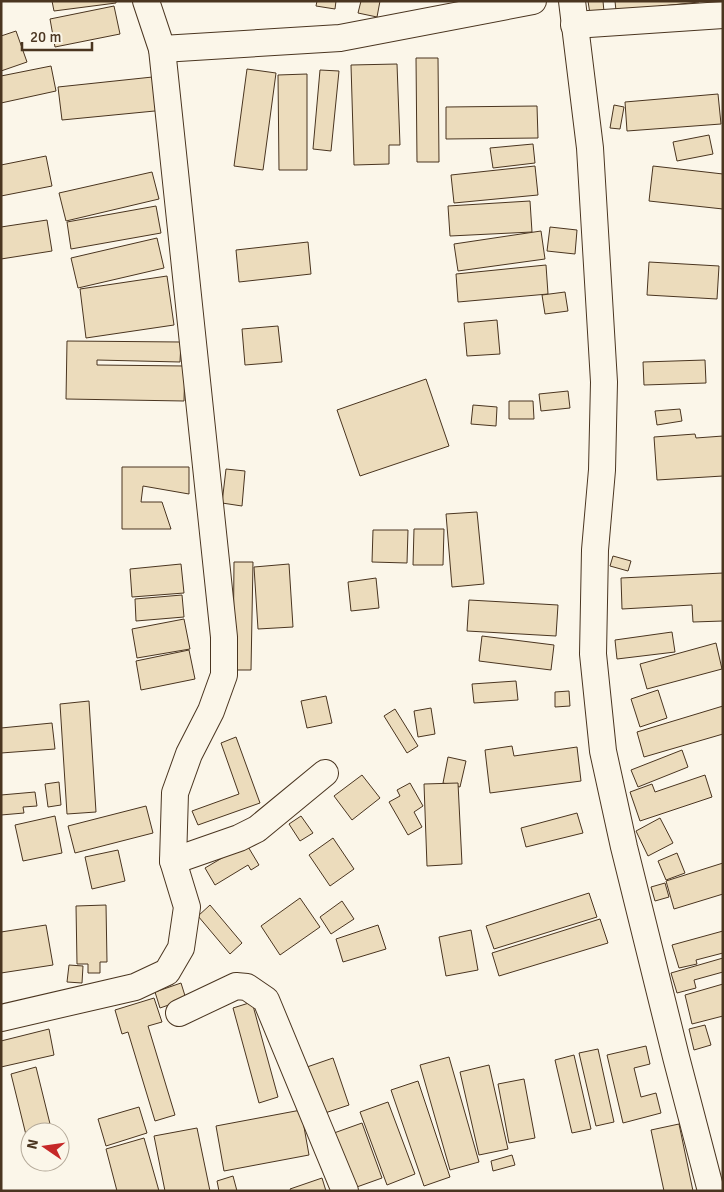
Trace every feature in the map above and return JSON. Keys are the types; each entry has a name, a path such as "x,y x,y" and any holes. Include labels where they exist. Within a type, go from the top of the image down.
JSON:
{"street":[{"path":"1,1018 135,986 167,972 181,948 187,907 173,861 175,793 189,754 211,711 224,675 224,637 162,48 146,1"},
{"path":"162,48 340,38 533,1"},
{"path":"711,1191 624,847 603,751 593,654 595,550 602,470 604,382 590,148 573,13 723,15"},
{"path":"173,861 239,838 258,829 325,772"},
{"path":"179,1013 236,986 247,987 266,1000 345,1191"}],"building":[{"path":"52,1 116,1 116,3 54,11"},
{"path":"317,1 336,1 335,9 316,6"},
{"path":"361,1 380,1 377,17 358,13"},
{"path":"588,1 603,1 604,12 590,14"},
{"path":"615,1 699,1 699,2 616,11"},
{"path":"114,6 120,34 55,47 50,19"},
{"path":"16,31 27,62 1,71 1,36"},
{"path":"416,58 438,58 439,162 417,162"},
{"path":"397,64 400,145 389,145 389,164 354,165 351,65"},
{"path":"51,66 56,91 1,103 1,76"},
{"path":"247,69 276,73 263,170 234,166"},
{"path":"320,70 339,71 331,151 313,149"},
{"path":"307,74 307,170 279,170 278,75"},
{"path":"162,76 165,110 62,120 58,87"},
{"path":"718,94 721,124 627,131 625,102"},
{"path":"614,105 624,107 620,129 610,128"},
{"path":"537,106 538,138 446,139 446,107"},
{"path":"709,135 713,154 677,161 673,142"},
{"path":"533,144 535,163 493,168 490,148"},
{"path":"46,156 52,186 1,196 1,165"},
{"path":"535,166 538,195 454,203 451,175"},
{"path":"653,166 723,174 723,209 649,201"},
{"path":"152,172 159,199 66,221 59,193"},
{"path":"530,201 532,232 450,236 448,206"},
{"path":"156,206 161,233 71,249 67,222"},
{"path":"47,220 52,251 1,259 1,227"},
{"path":"550,227 577,230 575,254 547,251"},
{"path":"541,231 545,259 458,271 454,244"},
{"path":"157,238 164,268 78,288 71,258"},
{"path":"308,242 311,274 239,282 236,250"},
{"path":"649,262 719,266 717,299 647,295"},
{"path":"546,265 548,294 458,302 456,274"},
{"path":"167,276 174,325 86,338 80,289"},
{"path":"565,292 568,311 545,314 542,295"},
{"path":"497,320 500,354 467,356 464,323"},
{"path":"278,326 282,362 245,365 242,329"},
{"path":"67,341 181,342 180,362 97,360 97,365 185,366 184,401 66,399"},
{"path":"705,360 706,383 644,385 643,362"},
{"path":"426,379 449,446 360,476 337,410"},
{"path":"568,391 570,408 541,411 539,394"},
{"path":"509,401 533,401 534,419 509,419"},
{"path":"473,405 497,407 496,426 471,424"},
{"path":"680,409 682,421 657,425 655,411"},
{"path":"695,434 696,438 723,436 723,476 657,480 654,437"},
{"path":"122,467 189,467 189,494 143,486 141,502 162,502 171,529 122,529"},
{"path":"226,469 245,471 242,506 222,503"},
{"path":"477,512 484,584 452,587 446,514"},
{"path":"414,529 444,529 443,565 413,565"},
{"path":"373,530 408,530 407,563 372,562"},
{"path":"613,556 631,561 628,571 610,566"},
{"path":"234,562 253,562 251,670 233,670"},
{"path":"181,564 184,593 132,597 130,569"},
{"path":"289,564 293,627 258,629 254,567"},
{"path":"723,573 723,621 693,622 692,605 622,609 621,578"},
{"path":"376,578 379,608 351,611 348,582"},
{"path":"182,595 184,617 136,621 135,599"},
{"path":"469,600 558,605 556,636 467,631"},
{"path":"184,619 190,649 137,658 132,629"},
{"path":"672,632 675,652 617,659 615,640"},
{"path":"482,636 554,645 551,670 479,661"},
{"path":"716,643 722,669 647,689 640,664"},
{"path":"189,650 195,679 141,690 136,661"},
{"path":"516,681 518,700 474,703 472,684"},
{"path":"658,690 667,718 640,727 631,699"},
{"path":"569,691 570,706 555,707 555,692"},
{"path":"326,696 332,723 307,728 301,701"},
{"path":"89,701 96,812 67,814 60,704"},
{"path":"723,706 723,734 644,757 637,732"},
{"path":"431,708 435,734 418,737 414,711"},
{"path":"395,709 418,746 407,753 384,716"},
{"path":"52,723 55,749 1,753 1,728"},
{"path":"236,737 260,803 198,825 192,811 239,794 221,743"},
{"path":"512,746 514,756 577,747 581,781 490,793 485,750"},
{"path":"682,750 688,767 638,787 631,770"},
{"path":"448,757 466,761 460,787 443,783"},
{"path":"362,775 380,798 352,820 334,796"},
{"path":"705,775 712,797 640,821 630,792 652,784 655,792"},
{"path":"59,782 61,805 48,807 45,784"},
{"path":"410,783 423,806 414,812 422,827 408,835 389,802 400,796 397,790"},
{"path":"458,783 462,864 427,866 424,784"},
{"path":"35,792 37,806 23,807 24,813 1,815 1,795"},
{"path":"146,806 153,833 75,853 68,826"},
{"path":"577,813 583,833 526,847 521,828"},
{"path":"55,816 62,853 23,861 15,825"},
{"path":"301,816 313,833 300,841 289,824"},
{"path":"660,818 673,843 648,856 636,831"},
{"path":"333,838 354,869 330,886 309,855"},
{"path":"244,840 259,865 251,870 248,865 215,885 205,868 234,851"},
{"path":"118,850 125,881 92,889 85,857"},
{"path":"677,853 685,873 666,880 658,861"},
{"path":"723,863 723,894 674,909 666,881"},
{"path":"665,883 669,897 655,901 651,887"},
{"path":"589,893 597,917 494,949 486,926"},
{"path":"300,898 320,927 280,955 261,926"},
{"path":"342,901 354,919 331,934 320,917"},
{"path":"106,905 107,962 100,962 100,973 88,973 88,964 77,964 76,906"},
{"path":"210,905 242,943 230,954 198,916"},
{"path":"600,919 608,943 499,976 492,953"},
{"path":"46,925 53,965 1,973 1,932"},
{"path":"378,925 386,949 343,962 336,939"},
{"path":"471,930 478,970 446,976 439,937"},
{"path":"723,931 723,953 696,960 697,964 679,968 672,945"},
{"path":"723,958 723,972 694,980 696,988 677,993 671,973"},
{"path":"69,965 83,966 82,983 67,982"},
{"path":"181,983 186,999 160,1008 155,992"},
{"path":"723,984 723,1016 692,1024 685,995"},
{"path":"154,998 162,1022 148,1026 175,1115 155,1121 128,1032 122,1034 115,1010"},
{"path":"252,1002 278,1097 259,1103 233,1008"},
{"path":"705,1025 711,1045 694,1050 689,1029"},
{"path":"49,1029 54,1055 1,1067 1,1041"},
{"path":"646,1046 650,1064 634,1068 641,1097 656,1093 661,1113 623,1123 607,1055"},
{"path":"598,1049 614,1122 596,1126 579,1053"},
{"path":"574,1055 591,1129 572,1133 555,1060"},
{"path":"449,1057 479,1162 450,1170 420,1065"},
{"path":"333,1058 349,1105 322,1114 307,1067"},
{"path":"489,1065 508,1149 479,1155 460,1072"},
{"path":"36,1067 50,1122 23,1122 11,1074"},
{"path":"524,1079 535,1138 509,1143 498,1084"},
{"path":"418,1081 450,1177 424,1186 391,1090"},
{"path":"388,1102 415,1174 387,1185 360,1112"},
{"path":"139,1107 147,1133 106,1146 98,1119"},
{"path":"301,1110 309,1155 224,1171 216,1126"},
{"path":"362,1123 382,1178 354,1188 334,1133"},
{"path":"679,1124 693,1191 664,1191 651,1130"},
{"path":"197,1128 210,1191 165,1191 154,1136"},
{"path":"144,1138 159,1191 117,1191 106,1149"},
{"path":"512,1155 515,1165 493,1171 491,1161"},
{"path":"233,1176 237,1191 219,1191 217,1181"},
{"path":"322,1178 326,1191 291,1191 290,1189"}]}
